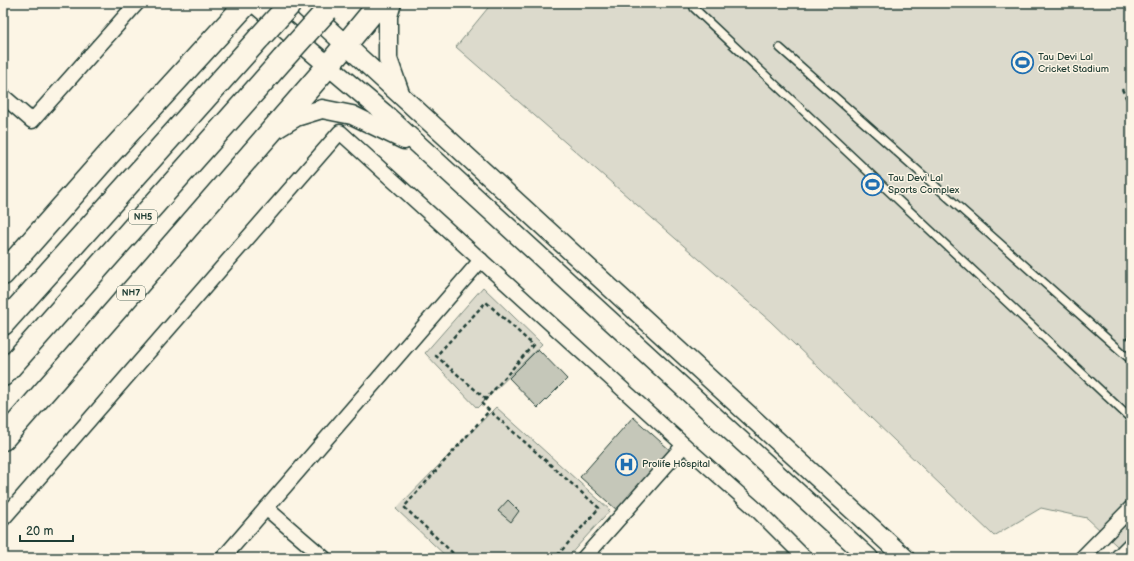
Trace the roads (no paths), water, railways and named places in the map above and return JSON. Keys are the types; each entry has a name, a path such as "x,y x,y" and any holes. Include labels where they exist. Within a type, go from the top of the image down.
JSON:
{"highway":[{"path":"3,274 109,154 247,3"},
{"path":"3,324 291,3"},
{"name":"NH7","path":"3,439 328,66 380,3"},
{"name":"NH5","path":"3,376 330,6"}],"street":[{"path":"3,96 32,121 137,3"},
{"path":"254,3 384,113 869,558"},
{"path":"300,3 905,558"},
{"path":"392,3 388,16 388,59 401,97"},
{"path":"258,146 279,128 296,117 322,109 352,115 423,149"},
{"path":"3,519 340,132 756,510 805,558"},
{"path":"222,558 481,260"},
{"path":"584,558 684,445"},
{"path":"266,508 324,558"},
{"path":"1082,558 1131,508"},
{"path":"1117,558 1131,544"}],"lane":[{"path":"694,8 1131,419"},
{"path":"780,48 1131,360"}],"place":[{"name":"Tau Devi Lal Cricket Stadium","path":"1023,63"},
{"name":"Tau Devi Lal Sports Complex","path":"872,184"},
{"name":"Prolife Hospital","path":"626,464"}]}
